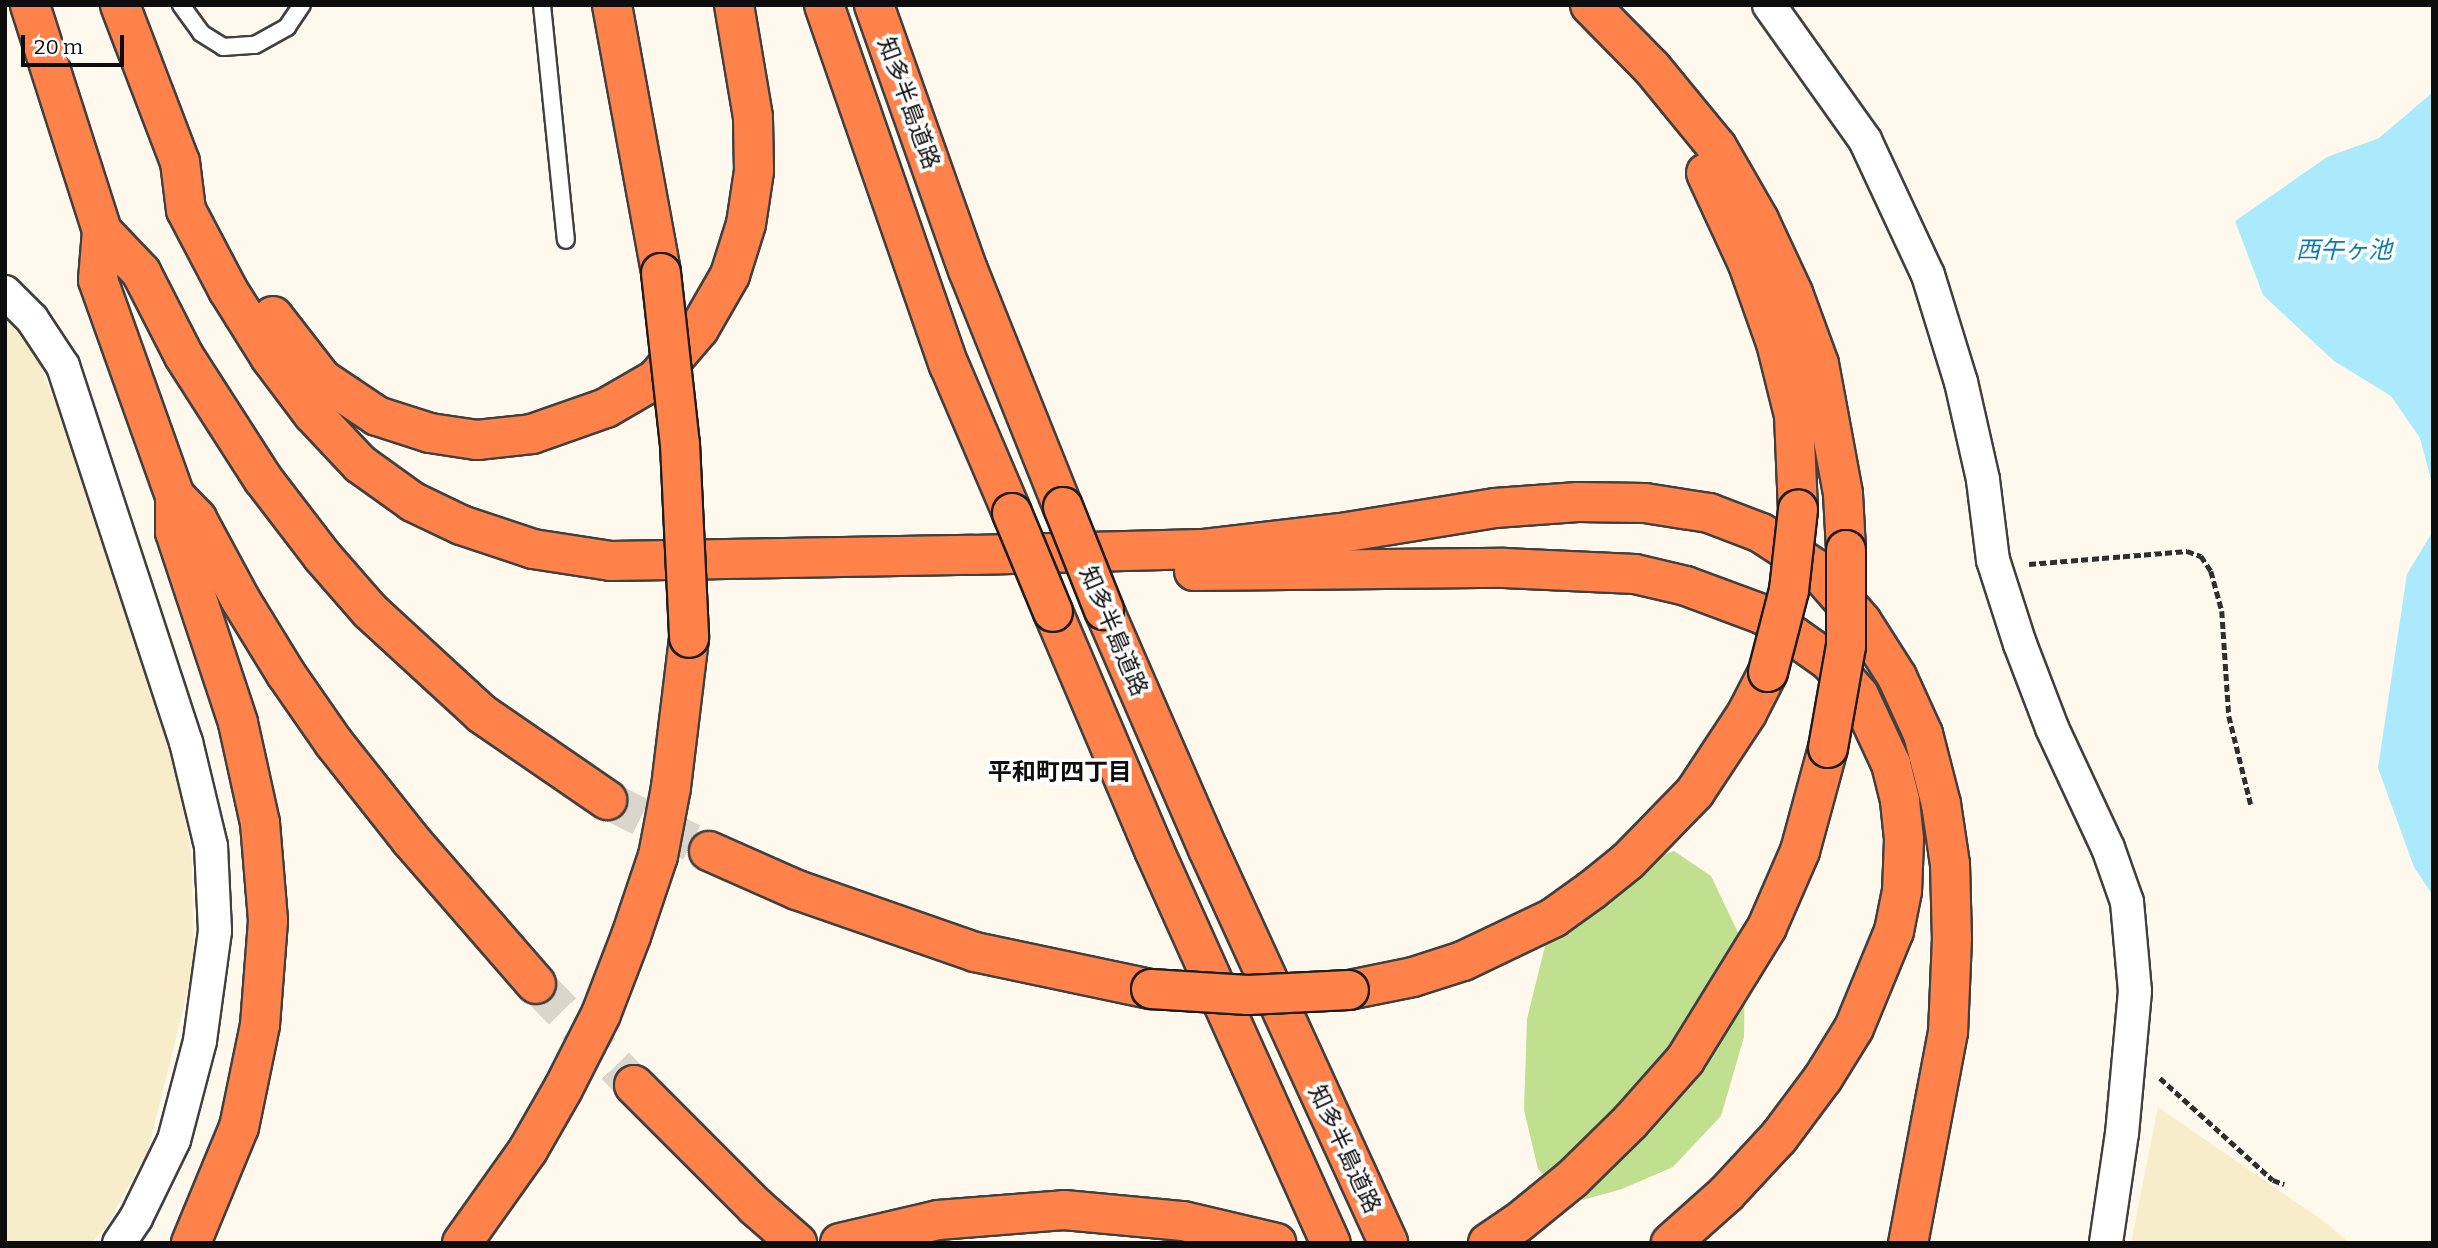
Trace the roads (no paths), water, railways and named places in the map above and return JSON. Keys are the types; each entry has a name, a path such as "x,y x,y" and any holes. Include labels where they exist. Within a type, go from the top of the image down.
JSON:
{"highway":[{"path":"30,5 102,230 98,280 175,496 175,532 238,723 260,823 268,921 260,1025 239,1127 191,1243"},
{"path":"120,5 180,162 209,204 247,276 283,332 322,379 377,416 430,433 477,440 532,435 606,408 656,379 699,329 730,275 746,224 754,171 753,117 734,5"},
{"path":"462,1243 528,1150 601,1014 631,936 660,845 673,774 689,638 680,443 661,274 612,5"},
{"path":"824,5 949,365 1154,849 1331,1243"},
{"name":"知多半島道路","path":"874,5 968,270 1104,610 1388,1243"},
{"path":"1488,1243 1518,1223 1572,1179 1630,1122 1685,1060 1767,927 1800,850 1828,748 1846,646 1843,494 1819,364 1793,293 1759,220 1717,147 1653,68 1590,5"},
{"path":"709,851 797,890 975,953 1151,989 1248,995 1349,990 1413,977 1463,961 1553,918 1628,861 1695,792 1747,713 1768,672 1789,590 1798,510 1794,415 1776,343 1748,264 1653,68"},
{"path":"180,162 186,210 228,290 270,357 313,414 360,464 413,502 461,525 533,549 611,561 1202,549 1341,533 1495,508 1578,502 1645,503 1709,513 1761,533 1816,569 1862,622 1897,677 1923,734 1941,804 1950,863 1952,938 1948,1032 1908,1243"},
{"path":"102,230 141,272 184,356 263,479 322,556 370,611 482,715 607,800"},
{"path":"175,496 197,519 279,664 334,743 410,839 536,984"},
{"path":"972,555 1005,570 1504,568 1635,574 1686,586 1764,615 1829,661 1859,695 1877,728 1891,764 1900,801 1904,840 1902,891 1894,931 1854,1028 1823,1078 1762,1156 1726,1194 1671,1243"},
{"path":"634,1084 757,1207 797,1243"},
{"path":"840,1243 938,1220 1064,1210 1183,1222 1276,1243"}],"street":[{"path":"1769,5 1865,140 1928,275 1961,382 1983,480 1997,570 2052,728 2108,848 2127,902 2135,991 2129,1062 2106,1243"},
{"path":"5,292 32,319 63,366 186,743 211,846 215,931 200,1041 174,1140 136,1218 119,1243"}],"lane":[{"path":"181,5 201,33 223,47 255,45 287,27 302,5"},
{"path":"542,5 566,240"}],"water":[{"name":"西午ヶ池","path":"2433,92 2433,487 2420,438 2391,396 2334,361 2263,295 2235,221 2327,157 2379,138"},
{"path":"2433,531 2433,896 2414,867 2378,768 2407,574"}],"tunnel":[{"path":"607,800 709,851"},
{"path":"536,984 634,1085"}],"district":[{"name":"平和町四丁目","path":"1060,773"}]}
